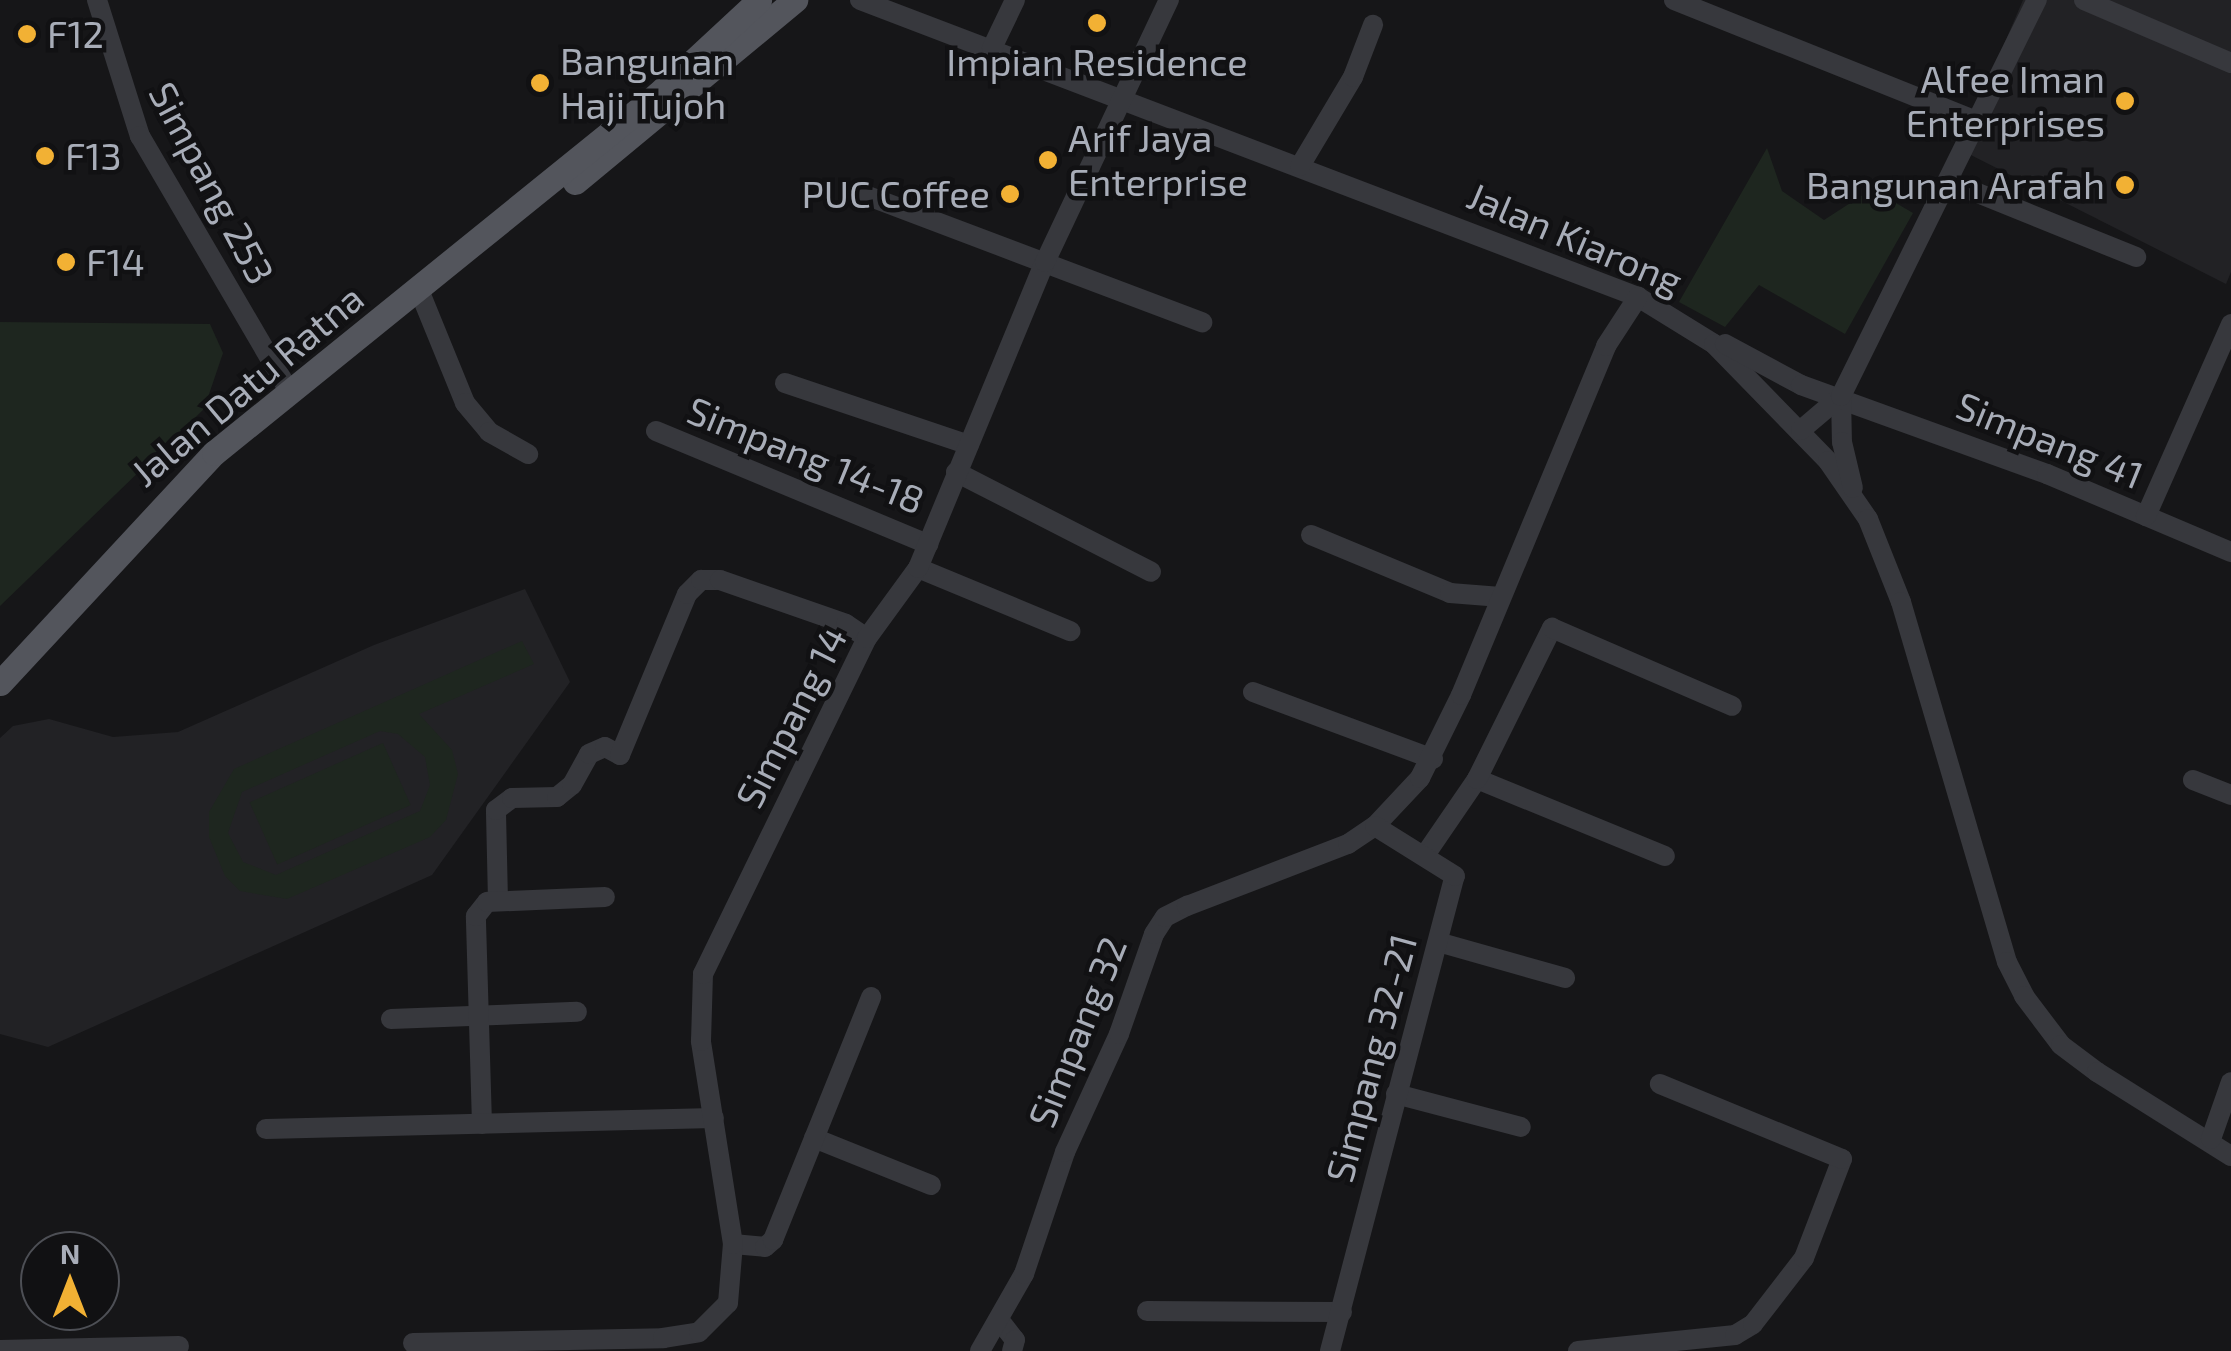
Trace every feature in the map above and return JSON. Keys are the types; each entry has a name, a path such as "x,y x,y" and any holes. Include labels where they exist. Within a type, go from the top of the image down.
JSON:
{"main road":[{"name":"Jalan Datu Ratna","path":"0,683 158,507 288,388 474,246 759,0"},
{"name":"Jalan Datu Ratna","path":"474,246 558,194 795,0"}],"street":[{"name":"Simpang 253","path":"97,0 140,136 288,388"},
{"path":"992,48 1014,0"},
{"name":"Simpang 14","path":"413,1342 700,1332 728,1303 733,1244 701,1041 703,974 866,638 918,568 1045,262 1169,0"},
{"path":"1674,0 1976,121"},
{"path":"1801,430 1841,396 2037,0"},
{"path":"2084,0 2231,62"},
{"name":"Jalan Kiarong","path":"867,2 1638,296 1690,325 1801,430 1855,495 1901,602 1965,829 2024,996 2061,1045 2097,1072 2211,1139 2231,1156"},
{"path":"1300,166 1354,77 1373,24"},
{"path":"1948,182 2136,257"},
{"path":"860,193 1202,322"},
{"path":"419,290 465,403 489,432 528,454"},
{"name":"Simpang 32","path":"980,1351 1000,1321 1165,917 1348,844 1375,826 1433,759 1606,346 1638,296"},
{"path":"2146,516 2231,324"},
{"name":"Simpang 41","path":"1690,325 1781,376 1841,396 2231,552"},
{"path":"786,384 968,445"},
{"path":"1841,396 1842,442 1855,495"},
{"name":"Simpang 14-18","path":"656,431 928,544"},
{"path":"956,472 1151,572"},
{"path":"1312,535 1450,593 1501,597"},
{"path":"918,568 1070,631"},
{"path":"498,901 496,810 503,802 557,797 572,785 590,754 605,748 620,755 687,594 701,580 720,580 810,611 866,638"},
{"path":"1426,855 1477,779 1552,628 1732,706"},
{"path":"1254,692 1433,759"},
{"path":"1477,779 1665,856"},
{"path":"2193,780 2231,795"},
{"name":"Simpang 32-21","path":"1330,1351 1456,876 1375,826"},
{"path":"482,1124 476,916 486,902 605,897"},
{"path":"1438,942 1566,978"},
{"path":"733,1244 765,1247 773,1240 871,997"},
{"path":"391,1018 577,1012"},
{"path":"2211,1139 2231,1082"},
{"path":"1578,1351 1735,1335 1753,1324 1804,1258 1842,1159 1660,1084"},
{"path":"1396,1094 1521,1127"},
{"path":"266,1129 714,1118"},
{"path":"814,1138 931,1185"},
{"path":"1147,1311 1342,1312"},
{"path":"1000,1321 1015,1340 1012,1351"},
{"path":"0,1350 180,1346"}],"shaded area":[{"path":"2023,0 2231,0 2231,272 2226,284 1959,149"},
{"path":"1767,148 1782,191 1824,220 1872,189 1913,213 1845,334 1759,285 1725,327 1679,302"},
{"path":"0,322 210,324 223,353 204,409 0,606"},
{"path":"525,589 570,682 432,875 48,1047 0,1034 0,738 13,726 49,719 113,737 178,732 374,645"},
{"path":"522,641 534,664 419,714 452,750 458,774 446,820 430,837 287,899 240,891 225,876 209,837 209,812 234,769","holes":["380,731 398,734 425,757 430,785 420,811 276,875 243,862 228,833 242,792"]},
{"path":"383,743 411,805 277,865 250,802"}],"place":[{"name":"Impian Residence","path":"1097,23"},
{"name":"F12","path":"27,34"},
{"name":"Bangunan Haji Tujoh","path":"540,83"},
{"name":"Alfee Iman Enterprises","path":"2125,101"},
{"name":"F13","path":"45,156"},
{"name":"Arif Jaya Enterprise","path":"1048,160"},
{"name":"Bangunan Arafah","path":"2125,185"},
{"name":"PUC Coffee","path":"1010,194"},
{"name":"F14","path":"66,262"}]}
